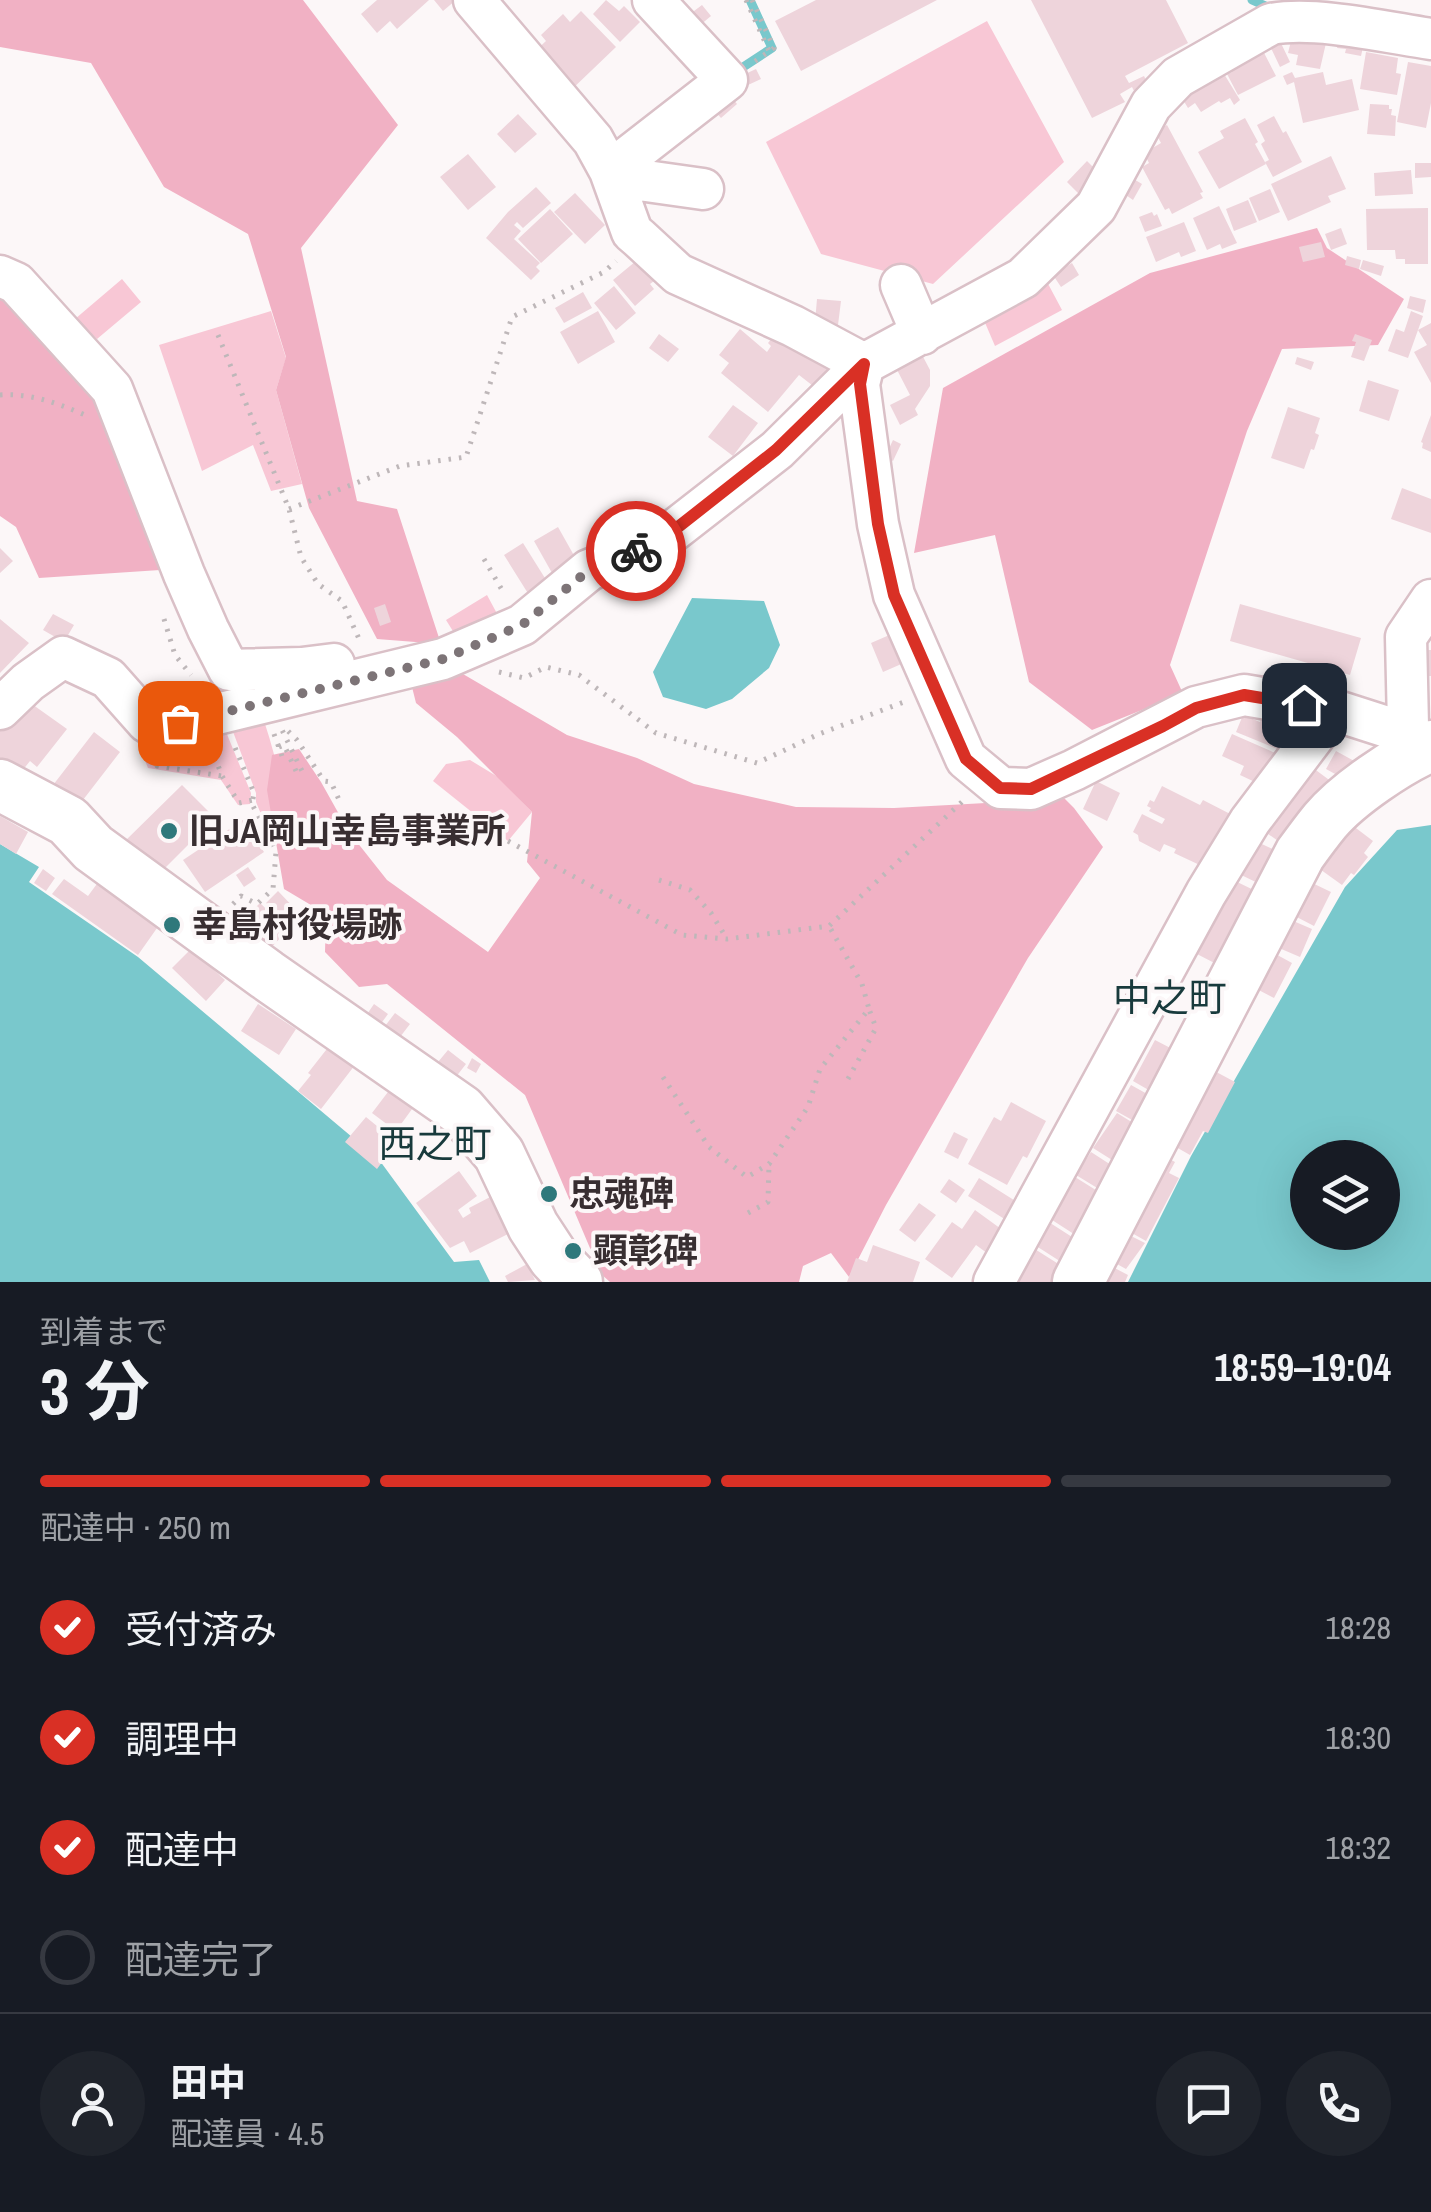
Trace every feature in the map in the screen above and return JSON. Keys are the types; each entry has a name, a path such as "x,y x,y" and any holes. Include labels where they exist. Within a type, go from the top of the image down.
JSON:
{"main road":[{"path":"1078,1282 1300,854 1327,818 1416,745"},
{"path":"0,785 68,821 93,848 462,1110 499,1154 533,1226 554,1258 577,1282"}],"street":[{"path":"474,0 592,140 610,171 632,232 678,274 793,326 864,364"},
{"path":"610,171 727,80 653,0"},
{"path":"0,710 28,682 63,657 108,678 147,722 215,729 443,659 522,625 589,570 659,542 776,450 864,364 1023,278 1096,207 1131,126 1178,77 1300,10 1364,28 1431,39"},
{"path":"610,171 632,180 703,188"},
{"path":"0,276 16,284 112,389 184,574 229,670 302,668 376,659 443,659"},
{"path":"902,285 922,334"},
{"path":"864,364 860,384 878,524 894,595 966,759 1000,788 1031,789 1196,708 1244,695 1334,710 1387,727 1416,745"},
{"path":"1416,745 1408,726 1406,637 1431,600"},
{"path":"994,1282 1206,893 1250,821 1334,710"}],"path":[{"path":"727,80 774,48 749,0"},
{"path":"290,509 400,466 466,457 512,317 604,272 639,238"},
{"path":"218,336 290,509 301,558 318,584 342,601 362,646 340,663"},
{"path":"0,395 49,400 87,416"},
{"path":"484,558 512,606"},
{"path":"443,659 524,678 546,667 578,676 656,733 757,763 819,734 934,690"},
{"path":"215,729 222,776 239,803 253,800"},
{"path":"207,931 241,896 257,904 273,889 276,852 252,804 254,793 215,729"},
{"path":"279,747 284,745 297,773 302,771 282,730 286,729 324,781 331,782 340,802"},
{"path":"147,746 157,766 222,776"},
{"path":"508,841 682,934 727,939 829,926 967,797"},
{"path":"658,880 690,890 727,939"},
{"path":"829,926 862,984 876,1028 848,1079"},
{"path":"663,1078 710,1146 748,1177 770,1164 808,1107 820,1069 869,1009"},
{"path":"748,1213 768,1202 770,1164"}],"shaded area":[{"path":"0,0 303,0 398,125 301,248 357,501 397,509 441,644 377,639 309,508 276,390 286,357 248,234 164,187 91,63 0,47"},
{"path":"987,21 1064,162 933,284 821,254 766,142"},
{"path":"1317,228 1327,248 1404,299 1378,345 1282,349 1247,431 1170,665 1185,698 1092,730 1029,682 995,535 914,553 943,388 1150,273"},
{"path":"122,279 141,302 97,339 75,319"},
{"path":"1046,280 1062,310 995,346 983,318"},
{"path":"0,290 99,389 160,570 39,578 16,527 0,516"},
{"path":"271,311 286,358 276,390 302,484 271,491 253,445 202,471 159,345"},
{"path":"487,595 501,621 461,644 446,620"},
{"path":"451,667 567,735 637,758 694,784 796,807 894,808 1042,800 1057,791 1103,847 1028,958 849,1277 831,1253 803,1266 799,1282 610,1282 601,1274 525,1095 387,984 359,987 325,952 326,914 284,889 267,790 272,755 299,749 349,832 387,880 488,952 540,878 527,862 532,812 457,737 416,703 410,679"},
{"path":"261,713 292,817 266,826 229,721"},
{"path":"222,722 251,793 250,804 238,805 221,780 148,768 140,748"},
{"path":"470,760 498,777 532,812 508,841 433,781 446,764"}],"water":[{"path":"692,598 764,601 780,645 769,668 732,699 706,709 663,697 653,672"},
{"path":"1431,825 1431,1282 1128,1282 1191,1156 1345,887 1397,830"},
{"path":"0,844 39,867 29,882 138,957 380,1161 454,1262 479,1260 490,1282 0,1282"}],"building":[{"path":"377,0 429,0 397,29 390,21 377,33 361,14"},
{"path":"434,0 456,0 443,11"},
{"path":"606,0 619,11 624,6 640,22 620,42 593,14"},
{"path":"816,0 937,0 801,71 775,21"},
{"path":"1031,0 1166,0 1188,43 1125,76 1129,83 1144,76 1148,84 1120,94 1125,102 1092,118"},
{"path":"702,5 711,16 699,26 690,14"},
{"path":"581,11 616,47 568,93 531,55 546,41 541,35 563,14 570,22"},
{"path":"1292,37 1326,43 1320,69 1296,65 1298,55 1288,53"},
{"path":"1279,39 1290,62 1280,67 1269,44"},
{"path":"1339,39 1364,43 1361,56 1337,48"},
{"path":"1262,49 1276,76 1238,95 1227,74 1232,72 1228,65"},
{"path":"1366,52 1398,58 1396,73 1401,74 1397,95 1360,89"},
{"path":"1408,62 1431,66 1426,128 1397,122"},
{"path":"756,69 761,79 748,85 743,75"},
{"path":"1221,69 1240,100 1234,105 1230,98 1219,101 1201,112 1195,103 1188,108 1180,95"},
{"path":"1292,72 1295,78 1323,72 1326,85 1352,79 1359,110 1303,123 1294,82 1287,85 1283,76"},
{"path":"730,95 737,104 721,118 713,109"},
{"path":"1370,104 1389,105 1391,115 1396,116 1395,136 1367,134"},
{"path":"518,114 537,134 515,153 497,134"},
{"path":"1274,116 1302,162 1273,177 1265,162 1269,160 1261,144 1265,141 1257,125"},
{"path":"1245,118 1266,164 1219,189 1198,152 1224,138 1220,131"},
{"path":"1167,125 1203,192 1203,198 1172,214 1169,208 1165,210 1142,167 1149,163 1144,153 1161,143 1155,132"},
{"path":"468,154 496,187 468,210 440,177"},
{"path":"1331,156 1346,189 1328,196 1331,202 1288,221 1271,184"},
{"path":"1087,161 1103,177 1082,197 1067,182"},
{"path":"1415,163 1431,163 1431,177 1415,178"},
{"path":"1411,170 1413,194 1375,196 1374,173"},
{"path":"1132,178 1142,184 1133,200 1123,193"},
{"path":"536,187 551,203 523,228 517,222 514,225 521,231 514,239 540,263 536,267 540,271 531,280 486,238"},
{"path":"1270,189 1280,212 1259,221 1249,198"},
{"path":"575,193 605,225 585,244 554,212"},
{"path":"1248,200 1257,222 1234,231 1226,209"},
{"path":"1219,206 1237,243 1207,250 1193,218"},
{"path":"1428,208 1428,264 1405,264 1405,259 1396,259 1395,250 1367,250 1366,209"},
{"path":"550,209 573,234 541,263 518,239"},
{"path":"1152,212 1162,226 1145,232 1139,217"},
{"path":"1184,222 1196,251 1181,257 1179,252 1156,262 1146,237"},
{"path":"1341,228 1347,244 1331,250 1325,234"},
{"path":"1321,242 1325,257 1303,262 1299,247"},
{"path":"1347,256 1361,260 1359,269 1345,265"},
{"path":"1363,260 1384,266 1381,276 1360,269"},
{"path":"636,261 654,281 650,284 654,289 635,306 613,280"},
{"path":"1072,263 1079,275 1061,287 1053,275"},
{"path":"614,286 636,313 616,330 594,303"},
{"path":"583,292 592,308 564,323 555,308"},
{"path":"1410,296 1426,300 1423,313 1407,308"},
{"path":"817,299 841,301 838,325 815,322"},
{"path":"598,311 615,342 578,364 560,332"},
{"path":"1411,311 1423,316 1408,358 1388,351 1396,329 1404,332"},
{"path":"1431,323 1431,383 1414,352 1427,345 1418,330"},
{"path":"740,329 767,352 776,333 836,368 817,389 799,375 768,412 721,373 729,363 719,355"},
{"path":"659,334 679,349 668,362 649,348"},
{"path":"1355,334 1372,340 1364,361 1351,357"},
{"path":"920,351 930,370 930,386 915,409 918,415 900,425 890,405 910,395 894,364"},
{"path":"1297,357 1314,362 1311,370 1295,364"},
{"path":"1368,380 1399,390 1389,421 1359,411"},
{"path":"733,405 758,423 733,456 708,437"},
{"path":"1288,407 1320,418 1315,433 1319,435 1304,469 1271,458"},
{"path":"1431,415 1431,452 1422,448 1421,442"},
{"path":"893,440 901,444 893,461 885,457"},
{"path":"1402,488 1431,499 1431,533 1391,519"},
{"path":"558,527 576,559 552,573 534,541"},
{"path":"523,543 548,583 529,595 504,555"},
{"path":"0,548 13,561 0,573"},
{"path":"385,604 391,622 380,626 374,608"},
{"path":"1240,604 1361,638 1350,675 1230,641"},
{"path":"53,614 74,625 64,642 43,630"},
{"path":"0,619 29,643 0,673"},
{"path":"894,633 906,662 883,672 871,643"},
{"path":"1418,650 1431,650 1431,676 1419,676"},
{"path":"22,697 67,729 37,767 30,761 14,781 0,771 0,721"},
{"path":"1243,715 1260,722 1263,715 1297,729 1287,753 1236,732"},
{"path":"94,732 120,752 76,809 50,789"},
{"path":"1232,734 1280,755 1257,783 1240,775 1244,766 1222,756"},
{"path":"1336,751 1356,762 1346,780 1326,769"},
{"path":"1305,762 1336,785 1284,845 1258,827"},
{"path":"1096,781 1120,793 1107,821 1083,809"},
{"name":"旧JA岡山幸島事業所","path":"182,785 215,818 156,877 123,843"},
{"path":"1162,786 1200,805 1203,800 1240,819 1204,867 1164,844 1160,852 1139,841 1133,832 1142,814 1162,824 1165,819 1147,806 1150,800 1154,802"},
{"path":"0,816 28,832 16,854 0,844"},
{"path":"243,820 264,852 205,892 183,860"},
{"path":"1348,822 1373,841 1364,853 1368,857 1342,885 1310,862"},
{"path":"1251,839 1281,853 1266,887 1235,872"},
{"path":"248,867 256,879 244,887 236,875"},
{"path":"43,869 55,878 46,891 34,883"},
{"path":"102,877 162,921 138,955 52,894 64,879 88,896"},
{"path":"1231,879 1264,895 1228,970 1195,953"},
{"path":"1306,880 1331,892 1314,926 1289,913"},
{"path":"278,891 299,913 287,924 266,903"},
{"path":"260,903 288,930 260,959 218,925 237,906 247,916"},
{"path":"1284,917 1312,929 1300,957 1272,945"},
{"path":"191,949 225,980 206,1001 172,968"},
{"path":"1270,951 1292,963 1274,998 1251,986"},
{"path":"258,1004 296,1029 279,1055 241,1031"},
{"path":"374,1004 388,1014 377,1029 363,1020"},
{"path":"395,1013 410,1024 397,1041 382,1030"},
{"path":"1155,1040 1182,1054 1159,1096 1133,1081"},
{"path":"330,1045 355,1065 321,1109 298,1091"},
{"path":"448,1050 466,1064 452,1082 433,1068"},
{"path":"472,1058 481,1064 476,1073 467,1068"},
{"path":"1207,1067 1235,1082 1208,1133 1203,1131 1190,1155 1169,1143"},
{"path":"1131,1085 1158,1100 1143,1126 1116,1111"},
{"path":"391,1088 415,1105 396,1131 372,1113"},
{"path":"1011,1102 1046,1121 1027,1158 1023,1156 1007,1185 968,1164 994,1117 1001,1121"},
{"path":"1117,1113 1143,1129 1120,1165 1093,1148"},
{"path":"366,1117 394,1140 377,1169 345,1142"},
{"path":"954,1132 968,1139 958,1159 944,1152"},
{"path":"1091,1152 1122,1172 1107,1194 1076,1175"},
{"path":"1162,1155 1175,1162 1169,1173 1179,1178 1146,1241 1123,1228"},
{"path":"459,1171 477,1196 458,1210 463,1218 471,1213 469,1208 494,1195 512,1232 470,1253 464,1241 450,1248 416,1203"},
{"path":"1075,1177 1107,1197 1080,1238 1049,1218"},
{"path":"979,1178 1017,1202 1006,1220 968,1196"},
{"path":"949,1179 965,1190 956,1203 940,1192"},
{"path":"919,1203 936,1215 915,1242 899,1230"},
{"path":"975,1210 1008,1234 991,1256 976,1245 952,1278 925,1259 952,1222 962,1229"},
{"path":"1044,1219 1083,1244 1069,1267 1030,1242"},
{"path":"1121,1231 1145,1243 1126,1269 1106,1258"},
{"path":"873,1245 920,1262 913,1282 847,1282 856,1258 867,1262"},
{"path":"1030,1246 1068,1270 1063,1282 1007,1282"},
{"path":"1105,1263 1128,1275 1125,1282 1109,1282 1098,1276"},
{"path":"527,1264 535,1280 508,1282 505,1276"}],"waterway":[{"path":"734,73 772,48 750,0"},
{"path":"1252,0 1272,9"}],"way so far":[{"path":"180,723 443,659 522,625 589,570 636,551"}],"place":[{"name":"旧JA岡山幸島事業所","path":"169,831"},
{"name":"幸島村役場跡","path":"172,925"},
{"name":"忠魂碑","path":"549,1194"},
{"name":"顕彰碑","path":"573,1251"}],"district":[{"name":"中之町","path":"1170,998"},
{"name":"西之町","path":"435,1144"}],"route":[{"path":"636,551 659,542 776,450 864,364 860,384 878,524 894,595 966,759 1000,788 1031,789 1196,708 1244,695 1304,705"}]}
